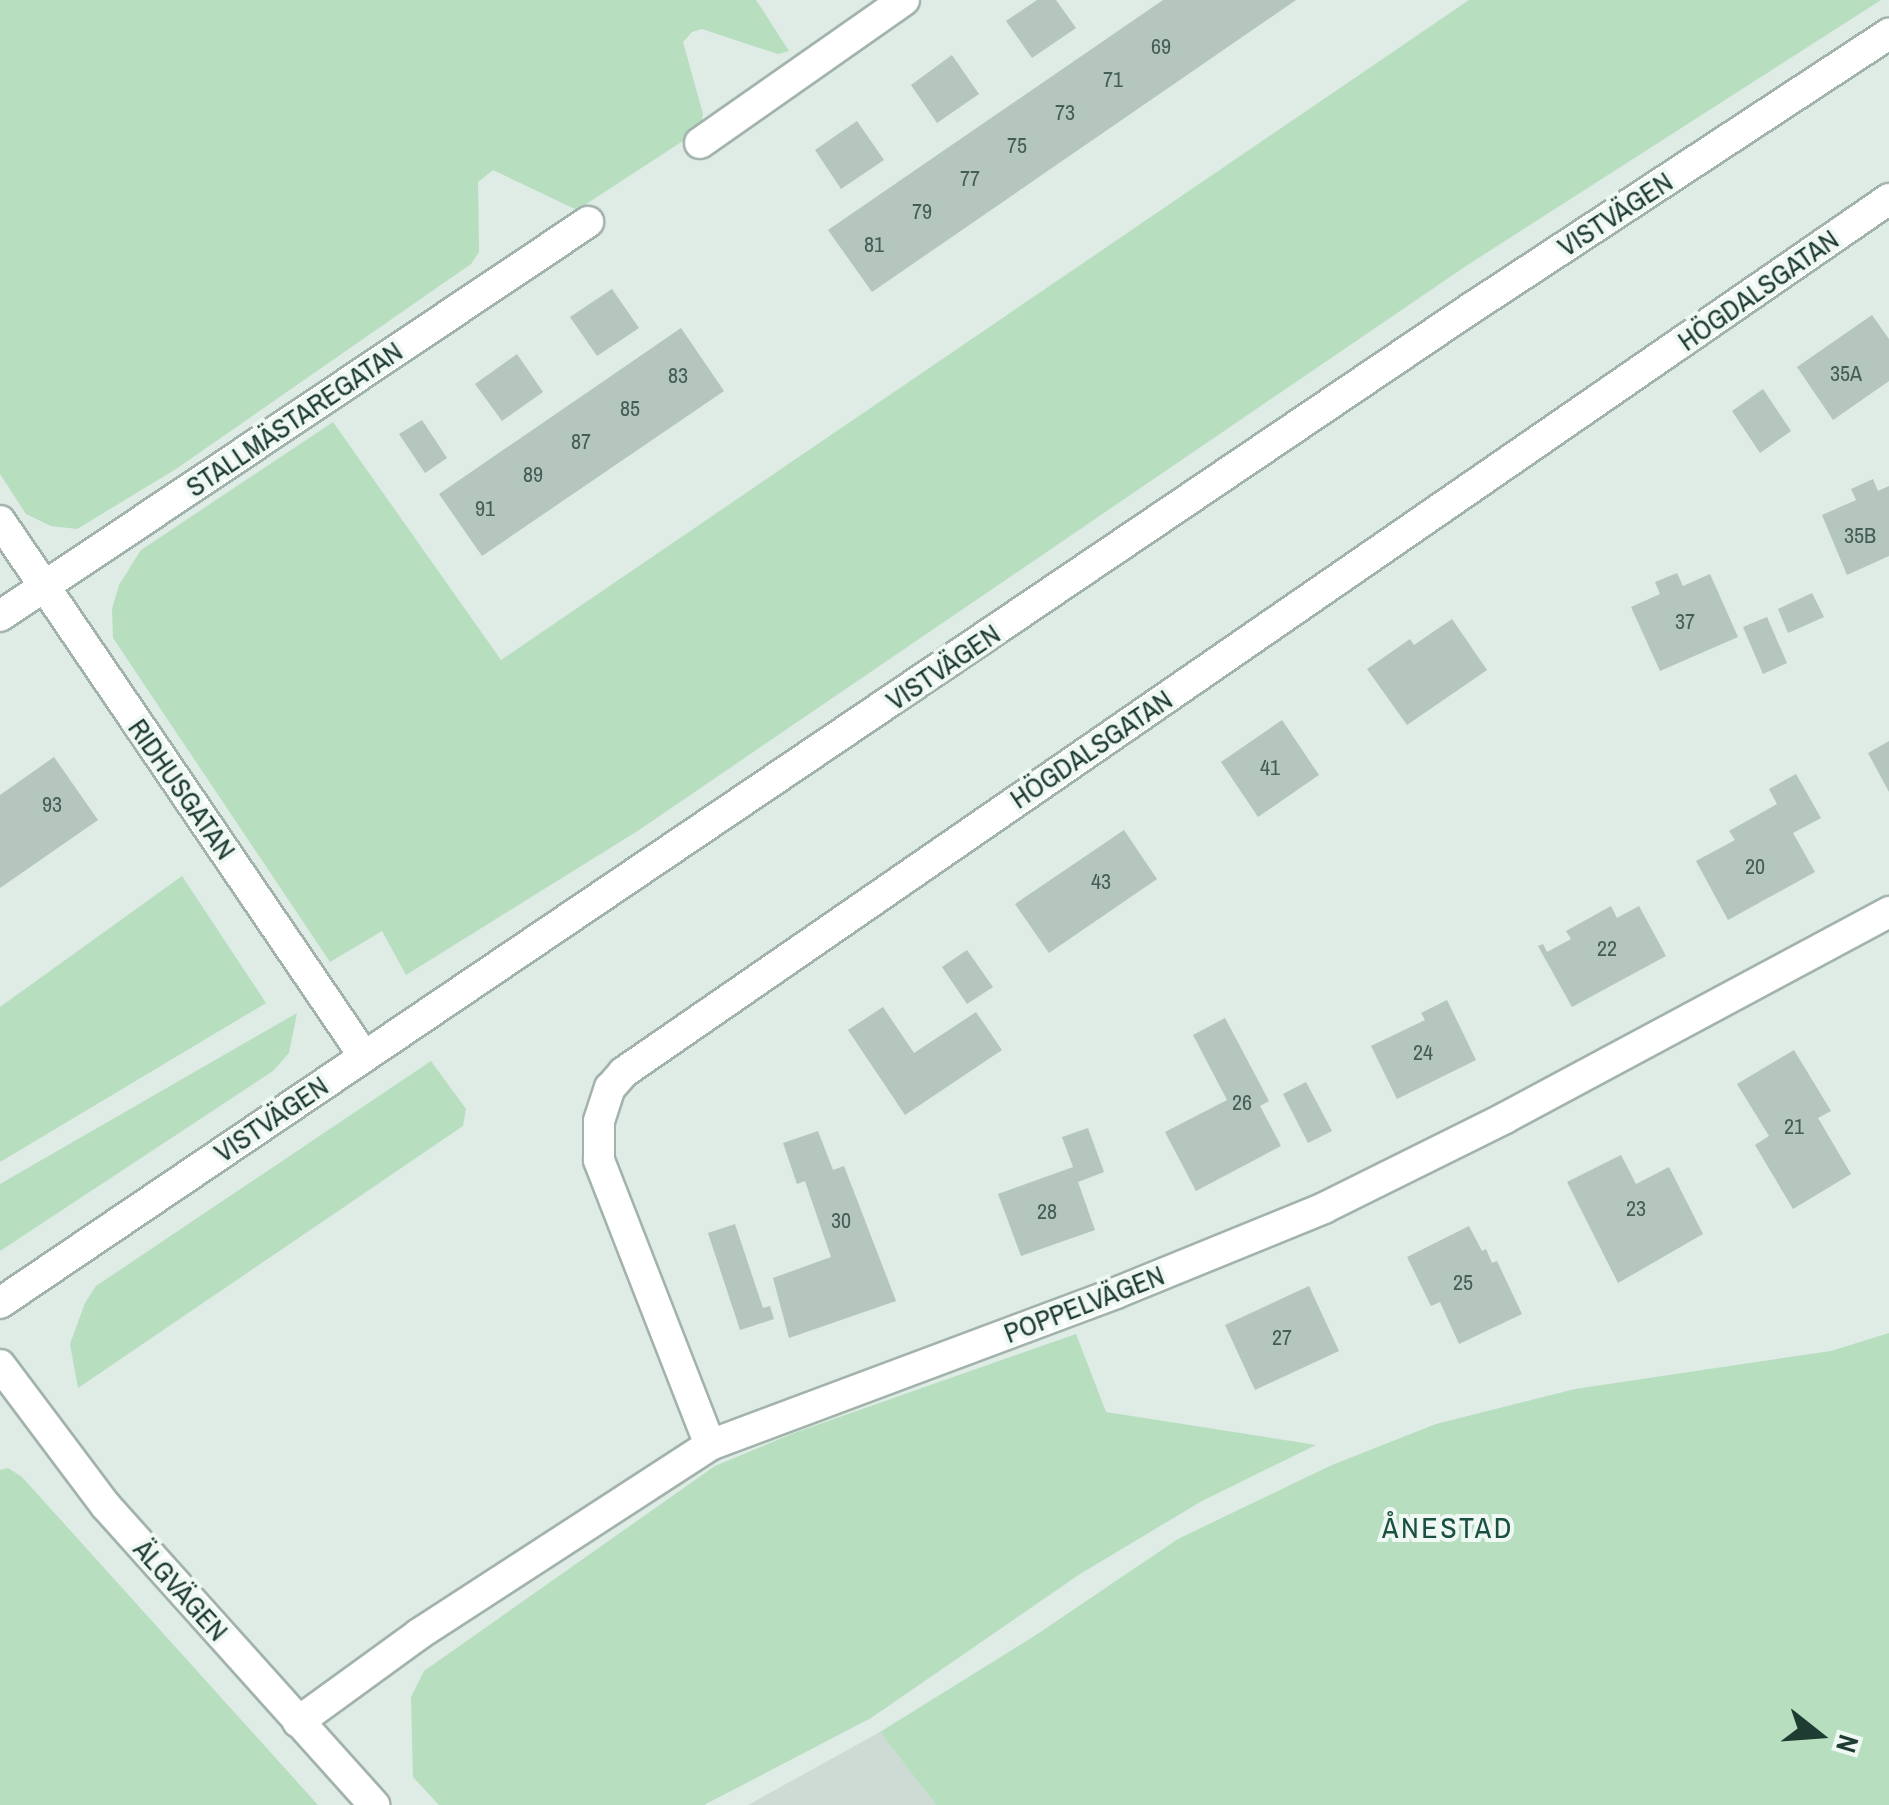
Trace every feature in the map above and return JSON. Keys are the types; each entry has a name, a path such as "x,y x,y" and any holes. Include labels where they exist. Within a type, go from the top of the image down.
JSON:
{"street":[{"path":"700,143 904,0"},
{"name":"VISTVÄGEN","path":"0,1303 1473,307 1889,34"},
{"name":"HÖGDALSGATAN","path":"710,1445 600,1160 598,1121 610,1088 624,1072 1889,199"},
{"name":"STALLMÄSTAREGATAN","path":"0,616 588,222"},
{"name":"RIDHUSGATAN","path":"0,521 364,1056"},
{"name":"POPPELVÄGEN","path":"298,1722 419,1634 710,1445 1116,1293 1324,1208 1505,1118 1889,912"},
{"name":"ÄLGVÄGEN","path":"0,1365 106,1506 374,1805"}],"shaded area":[{"path":"880,1732 936,1805 748,1805"}],"green space":[{"path":"0,0 756,0 789,51 778,54 702,29 692,32 683,42 703,114 701,127 692,135 577,210 493,170 478,182 479,252 471,264 176,469 77,529 51,526 26,514 0,474"},
{"path":"1469,0 1881,0 1466,266 639,830 406,975 382,931 330,962 113,638 112,609 119,585 141,550 333,422 501,660"},
{"path":"182,876 266,1003 0,1162 0,1007"},
{"path":"297,1013 289,1053 273,1071 0,1251 0,1184"},
{"path":"431,1061 466,1109 463,1126 78,1388 70,1344 85,1303 96,1286"},
{"path":"1889,1333 1889,1805 936,1805 880,1732 1033,1637 1178,1539 1332,1465 1436,1424 1575,1389 1831,1351"},
{"path":"1076,1334 1106,1412 1316,1445 1202,1501 1080,1574 871,1718 704,1805 439,1805 413,1777 411,1697 424,1671 715,1466 794,1433"},
{"path":"8,1468 22,1477 318,1805 0,1805 0,1470"}],"building":[{"path":"1037,0 1056,0 1076,28 1032,58 1006,21"},
{"path":"1163,0 1296,0 872,292 828,230"},
{"path":"952,55 979,94 937,123 911,85"},
{"path":"857,121 884,160 841,189 815,150"},
{"path":"612,289 639,328 597,356 570,317"},
{"path":"1872,315 1889,339 1889,381 1833,420 1797,367"},
{"path":"681,328 724,391 482,556 439,494"},
{"path":"517,354 543,392 502,421 475,384"},
{"path":"1763,389 1791,431 1760,453 1732,411"},
{"path":"422,420 447,458 425,473 399,434"},
{"path":"1873,479 1878,491 1889,486 1889,556 1847,575 1822,515 1856,500 1851,489"},
{"path":"1677,573 1683,586 1710,574 1738,637 1660,671 1631,607 1660,594 1655,582"},
{"path":"1812,593 1824,617 1788,633 1778,609"},
{"path":"1767,617 1787,663 1763,674 1743,627"},
{"path":"1452,619 1487,670 1407,725 1367,669 1410,639 1414,645"},
{"path":"1282,720 1319,775 1258,817 1221,762"},
{"path":"1889,741 1889,792 1868,753"},
{"path":"54,757 98,820 0,888 0,795"},
{"path":"1796,774 1821,818 1793,833 1815,872 1728,920 1696,861 1735,840 1729,831 1777,804 1769,789"},
{"path":"1124,830 1157,879 1049,953 1015,904"},
{"path":"1611,906 1617,918 1639,906 1666,956 1572,1007 1538,946 1543,944 1547,952 1571,939 1566,931"},
{"path":"967,950 993,987 967,1004 942,967"},
{"path":"1447,1000 1476,1060 1397,1099 1371,1046 1425,1020 1421,1013"},
{"path":"883,1007 914,1053 976,1012 1002,1050 905,1115 848,1030"},
{"path":"1225,1018 1269,1101 1260,1106 1281,1146 1196,1191 1165,1132 1227,1100 1193,1035"},
{"path":"1794,1050 1831,1111 1818,1118 1851,1174 1793,1209 1755,1145 1769,1136 1737,1084"},
{"path":"1306,1082 1332,1131 1308,1143 1283,1094"},
{"path":"1088,1128 1104,1172 1078,1182 1095,1230 1021,1256 998,1194 1073,1167 1062,1137"},
{"path":"818,1131 833,1170 844,1166 896,1301 789,1338 773,1278 831,1257 805,1181 797,1184 783,1143"},
{"path":"1621,1155 1636,1184 1669,1167 1703,1234 1618,1283 1567,1182"},
{"path":"735,1224 763,1308 770,1306 774,1319 740,1330 708,1233"},
{"path":"1469,1226 1482,1251 1486,1249 1492,1263 1497,1261 1522,1314 1459,1344 1440,1302 1431,1306 1407,1257"},
{"path":"1309,1286 1339,1351 1255,1390 1225,1325"}],"district":[{"name":"ÅNESTAD","path":"1448,1527"}]}
